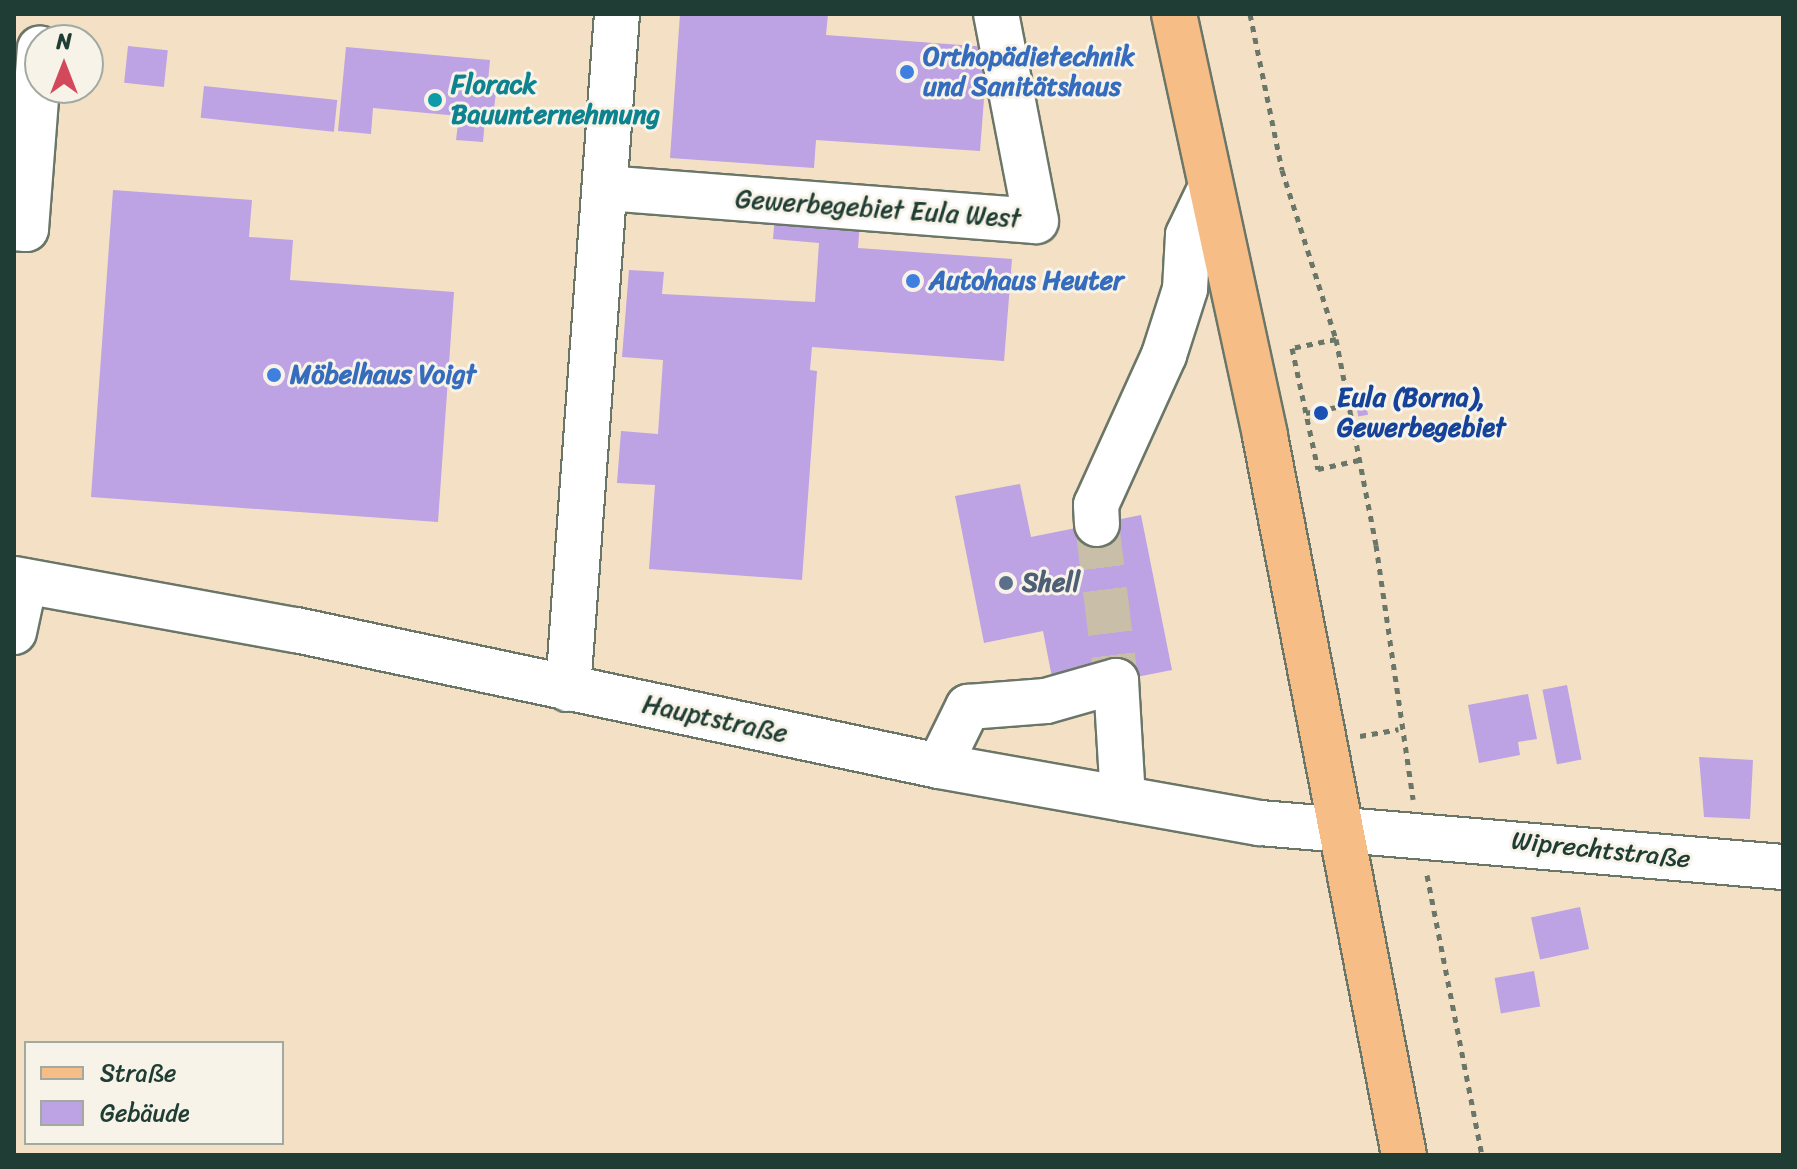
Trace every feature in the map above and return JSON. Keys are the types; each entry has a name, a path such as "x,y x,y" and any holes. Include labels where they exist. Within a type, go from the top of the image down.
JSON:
{"main road":[{"path":"1174,14 1343,830 1404,1155"}],"street":[{"path":"568,689 617,14"},
{"name":"Gewerbegebiet Eula West","path":"606,188 1036,221 996,14"},
{"path":"14,228 26,229 36,104"},
{"path":"1097,524 1096,505 1138,417 1185,289 1188,235 1210,189"},
{"path":"14,632 19,580"},
{"name":"Hauptstraße","path":"19,580 939,766 1123,799 1343,830 1420,833"},
{"path":"939,766 968,707 1046,701 1116,681 1123,799"},
{"name":"Wiprechtstraße","path":"1420,833 1783,867"}],"path":[{"path":"1250,14 1282,170 1336,339 1359,460 1398,729"},
{"path":"1336,339 1292,348 1318,469 1359,460"},
{"path":"1306,413 1347,405"},
{"path":"1434,914 1482,1155"}],"building":[{"path":"680,14 828,14 826,35 988,47 980,151 816,140 814,168 670,158"},
{"path":"128,46 168,50 164,87 124,83"},
{"name":"Florack Bauunternehmung","path":"346,47 490,60 487,92 496,93 494,108 486,107 483,142 456,140 459,116 373,108 371,134 338,131"},
{"path":"204,86 337,100 334,132 201,118"},
{"name":"Möbelhaus Voigt","path":"113,190 252,200 249,237 293,240 290,280 454,292 438,522 91,497"},
{"path":"775,215 860,221 858,248 1012,259 1004,361 812,347 810,370 817,371 802,580 649,569 655,485 617,483 621,431 658,434 663,360 622,357 629,270 664,272 662,294 815,302 819,243 773,239"},
{"path":"1364,392 1368,415 1358,416 1354,394"},
{"path":"1020,484 1031,537 1141,515 1172,670 1055,693 1043,631 984,643 955,496"},
{"path":"1567,685 1582,760 1557,764 1542,690"},
{"path":"1528,694 1537,739 1518,742 1520,755 1479,763 1468,705"},
{"path":"1699,757 1753,760 1750,819 1704,817"},
{"path":"1580,907 1589,949 1540,959 1531,917"},
{"path":"1534,971 1540,1006 1501,1013 1495,978"}],"tunnel":[{"path":"1097,524 1116,681"}],"place":[{"name":"Orthopädietechnik und Sanitätshaus","path":"907,72"},
{"name":"Florack Bauunternehmung","path":"435,100"},
{"name":"Autohaus Heuter","path":"913,281"},
{"name":"Möbelhaus Voigt","path":"274,375"},
{"name":"Eula (Borna), Gewerbegebiet","path":"1321,413"},
{"name":"Shell","path":"1006,583"}]}
